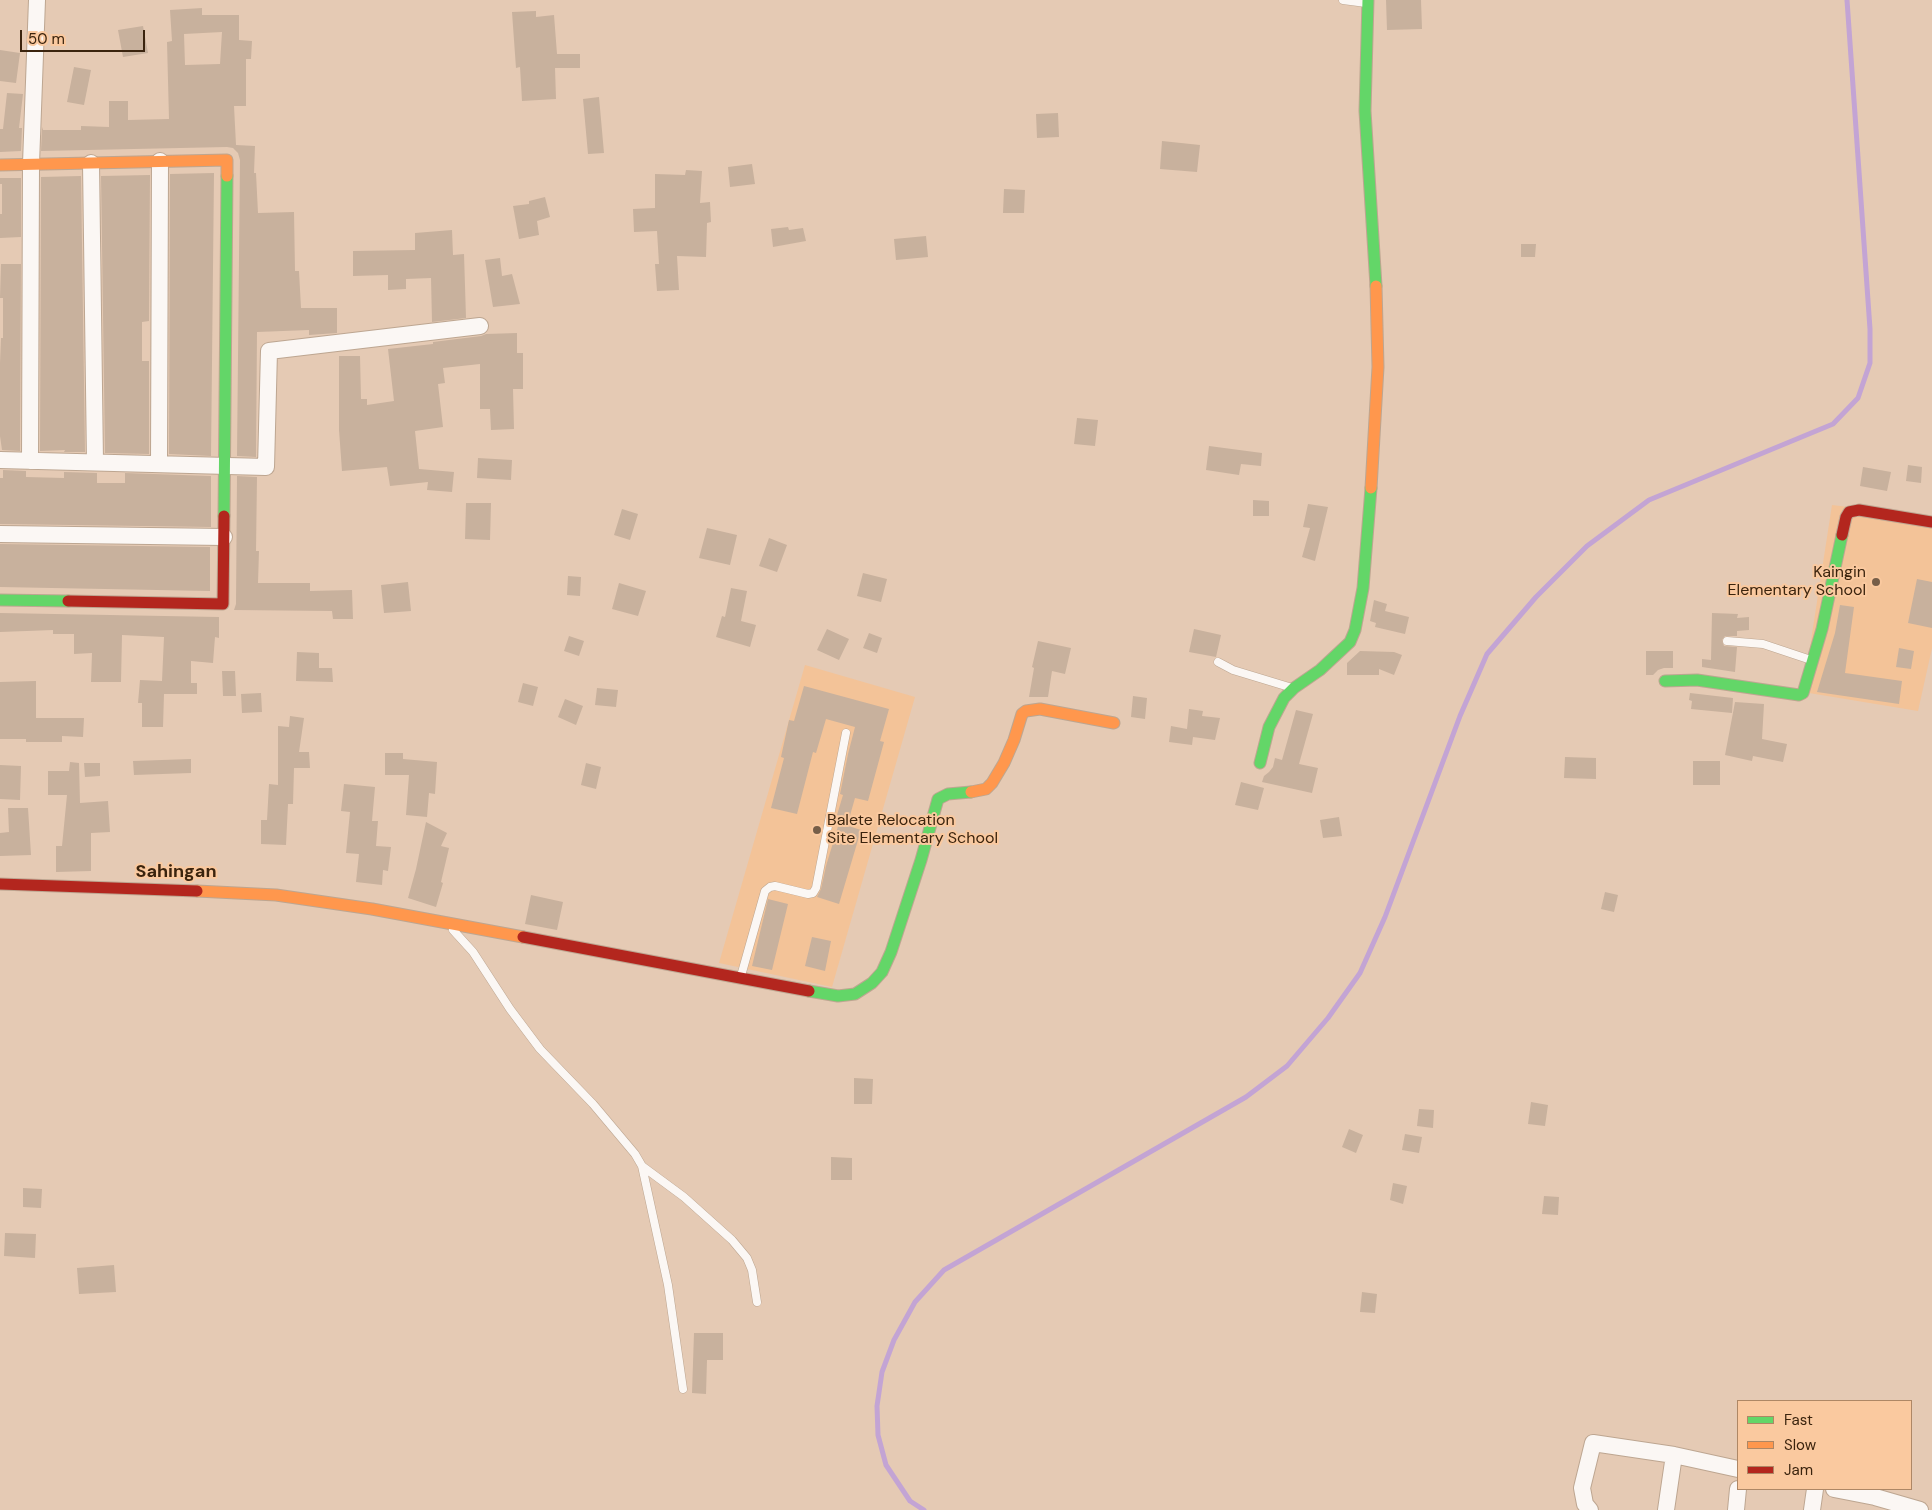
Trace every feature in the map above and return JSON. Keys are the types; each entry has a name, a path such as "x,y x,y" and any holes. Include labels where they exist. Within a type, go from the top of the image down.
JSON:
{"street":[{"path":"30,461 31,164 37,0"},
{"path":"1260,763 1269,727 1284,698 1294,688 1320,670 1350,642 1355,630 1363,588 1375,436 1378,367 1375,267 1365,111 1368,2"},
{"path":"0,165 227,160 223,604 0,600"},
{"path":"159,464 160,162"},
{"path":"91,163 95,462"},
{"path":"0,460 266,467 269,351 480,326"},
{"path":"1665,681 1697,680 1799,696 1803,693 1822,630 1846,518 1849,512 1859,510 1932,522"},
{"path":"0,534 224,537"},
{"path":"0,884 276,895 372,909 838,996 855,994 872,983 882,972 891,952 921,860 938,799 942,795 978,792 986,789 992,783 1004,763 1018,730 1022,714 1026,711 1040,709 1114,723"},
{"path":"1590,1510 1584,1504 1582,1488 1593,1443 1737,1469"},
{"path":"1666,1510 1674,1456"},
{"path":"1736,1510 1738,1490"},
{"path":"1812,1510 1815,1490"},
{"path":"1837,1490 1891,1506 1920,1510"}],"lane":[{"path":"1342,0 1368,2"},
{"path":"1728,641 1763,644 1813,661"},
{"path":"1218,662 1233,670 1294,688"},
{"path":"741,978 765,891 775,886 808,894 813,893 816,888 846,733"},
{"path":"447,923 473,952 510,1009 540,1049 593,1104 635,1154 642,1166 668,1285 683,1389"},
{"path":"642,1166 684,1197 732,1240 747,1258 752,1270 757,1302"}],"shaded area":[{"name":"Kaingin Elementary School","path":"1832,505 1932,517 1932,648 1918,711 1803,692"},
{"name":"Balete Relocation Site Elementary School","path":"805,665 915,697 832,987 719,963"}],"building":[{"path":"1386,0 1421,0 1422,29 1387,30"},
{"path":"202,8 202,15 239,15 239,40 252,41 251,59 246,59 246,106 234,106 236,145 255,146 254,173 256,173 258,213 294,212 295,271 299,271 301,308 337,308 337,333 309,335 309,330 257,332 256,457 237,456 240,160 238,153 233,148 227,147 41,151 42,127 43,130 81,130 81,126 109,127 109,101 128,101 128,120 169,119 167,42 172,41 170,10","holes":["222,32 220,64 185,65 184,34"]},
{"path":"536,11 536,17 554,15 557,54 580,54 580,68 555,68 556,99 522,101 520,67 516,68 512,12"},
{"path":"143,26 148,53 123,57 118,30"},
{"path":"0,50 20,53 16,83 0,81"},
{"path":"74,67 91,70 84,105 67,102"},
{"path":"7,93 23,94 19,128 22,128 21,151 0,152 0,129 3,129"},
{"path":"599,97 604,153 588,154 583,99"},
{"path":"1058,113 1059,137 1037,138 1036,114"},
{"path":"1162,141 1200,145 1197,172 1160,169"},
{"path":"752,164 755,184 730,187 728,167"},
{"path":"686,170 702,171 700,203 710,202 711,222 707,223 706,257 677,256 679,290 657,291 655,264 659,264 657,231 634,232 633,209 655,208 655,174 685,175"},
{"path":"214,173 211,456 169,454 170,174"},
{"path":"150,175 149,321 142,322 142,361 149,361 149,454 105,453 101,176"},
{"path":"81,176 85,452 64,452 65,450 40,451 41,177"},
{"path":"0,178 21,178 21,237 0,238 2,184 0,184"},
{"path":"1004,189 1025,190 1024,213 1003,213"},
{"path":"545,197 550,217 537,221 539,235 519,239 513,206 529,204 529,201"},
{"path":"788,227 789,230 803,228 806,241 773,247 771,229"},
{"path":"452,230 453,255 464,254 466,318 432,322 431,278 406,279 406,289 388,290 388,275 353,276 353,251 415,250 415,233"},
{"path":"926,236 928,257 896,260 894,239"},
{"path":"1521,244 1536,244 1535,257 1521,257"},
{"path":"500,258 502,276 512,274 520,304 493,307 485,260"},
{"path":"1,264 21,264 20,451 2,450 0,436 0,363 1,338 3,338 3,298 0,298"},
{"path":"517,333 517,353 523,353 523,389 513,389 514,429 491,430 490,409 480,409 480,364 443,368 445,383 438,384 443,427 415,431 419,469 454,472 452,492 427,490 428,482 390,486 387,467 342,471 339,430 339,356 360,356 361,399 367,399 367,405 394,401 388,349 433,344 433,342 486,334"},
{"path":"1077,418 1098,420 1095,446 1074,444"},
{"path":"1209,446 1262,453 1261,466 1241,464 1239,475 1206,470"},
{"path":"478,458 512,460 511,480 477,478"},
{"path":"1908,465 1922,467 1921,483 1906,481"},
{"path":"1863,467 1891,472 1887,491 1860,486"},
{"path":"3,470 26,471 26,477 64,478 64,472 97,473 97,483 125,483 125,473 211,476 211,527 0,524 0,478 3,478"},
{"path":"237,476 257,477 256,551 259,551 258,583 310,583 310,591 352,590 353,619 333,619 332,611 234,610 236,604"},
{"path":"1253,500 1269,501 1269,516 1253,516"},
{"path":"466,503 491,503 490,540 465,539"},
{"path":"1308,504 1328,507 1315,561 1302,557 1310,528 1303,527"},
{"path":"622,509 638,514 630,540 614,535"},
{"path":"707,528 737,535 730,565 699,558"},
{"path":"769,538 787,545 777,572 759,566"},
{"path":"0,544 210,547 210,591 0,587"},
{"path":"863,573 887,579 881,602 857,596"},
{"path":"568,576 581,577 580,596 567,595"},
{"path":"1917,579 1932,582 1932,628 1908,623"},
{"path":"408,582 411,611 384,613 381,585"},
{"path":"619,583 646,591 638,616 612,609"},
{"path":"731,588 747,591 741,621 756,625 750,647 716,637 722,616 725,617"},
{"path":"1374,600 1387,604 1385,611 1409,617 1405,634 1375,627 1376,623 1370,621"},
{"path":"1840,605 1854,607 1845,673 1902,681 1899,704 1817,692 1835,633"},
{"path":"0,613 219,617 219,638 215,637 213,663 191,661 191,683 197,683 197,694 164,694 163,727 142,727 142,703 138,703 140,680 162,681 164,637 122,635 121,682 91,682 92,653 74,654 74,634 53,634 53,630 0,632"},
{"path":"1712,613 1738,614 1737,618 1749,617 1749,630 1737,631 1737,636 1725,636 1722,640 1724,646 1737,647 1735,672 1702,667 1702,659 1711,660"},
{"path":"827,629 849,639 839,660 817,650"},
{"path":"1194,629 1221,635 1216,657 1189,652"},
{"path":"869,633 882,638 877,653 863,648"},
{"path":"569,636 584,641 579,656 564,651"},
{"path":"1038,641 1071,648 1065,674 1052,671 1048,697 1029,697 1034,668 1032,667"},
{"path":"1899,648 1914,651 1911,669 1896,667"},
{"path":"1360,651 1394,652 1402,655 1394,675 1379,669 1379,675 1347,675 1347,663"},
{"path":"1646,651 1673,651 1673,668 1664,668 1658,670 1653,675 1646,675"},
{"path":"297,652 319,653 319,668 332,668 333,682 296,681"},
{"path":"222,671 235,671 236,696 223,696"},
{"path":"36,681 36,718 84,718 83,737 62,736 62,742 26,742 26,739 0,739 0,682"},
{"path":"523,683 538,687 533,706 518,702"},
{"path":"804,686 889,709 880,741 884,742 868,801 855,798 849,819 837,815 843,795 840,794 855,727 826,719 816,753 813,752 797,814 771,808 784,758 781,757 789,720 794,721"},
{"path":"597,688 618,690 616,707 595,705"},
{"path":"261,693 262,712 242,713 241,694"},
{"path":"1690,693 1733,698 1732,713 1691,709"},
{"path":"1133,696 1147,698 1145,719 1131,717"},
{"path":"565,699 583,706 576,725 558,717"},
{"path":"1735,702 1764,704 1762,739 1787,744 1783,762 1753,756 1752,761 1725,755"},
{"path":"1189,709 1203,711 1202,716 1220,718 1215,740 1193,737 1192,745 1169,742 1171,726 1187,729"},
{"path":"1296,710 1313,714 1299,764 1318,768 1312,793 1262,782 1264,776 1273,767 1275,758 1282,760"},
{"path":"290,716 304,718 299,752 309,752 310,768 294,768 293,804 288,804 286,845 261,844 261,820 267,820 269,784 278,785 278,726 289,727"},
{"path":"385,753 403,753 403,759 437,762 435,794 429,793 427,817 406,815 409,775 385,775"},
{"path":"1565,757 1596,758 1596,779 1564,778"},
{"path":"191,759 191,773 134,775 133,761"},
{"path":"1693,761 1720,761 1720,785 1693,785"},
{"path":"70,762 79,763 80,803 108,801 110,832 91,833 91,871 56,872 56,846 62,846 67,795 48,795 48,771 69,771"},
{"path":"84,763 100,763 100,776 85,777"},
{"path":"586,763 601,767 596,789 581,785"},
{"path":"0,765 21,766 20,800 0,799"},
{"path":"1241,782 1264,788 1258,810 1235,805"},
{"path":"344,784 375,787 372,821 378,821 376,846 391,847 388,871 383,870 382,885 356,882 359,854 346,853 350,812 341,811"},
{"path":"8,808 28,808 31,855 0,856 0,833 9,832"},
{"path":"1339,817 1342,836 1323,838 1320,820"},
{"path":"426,822 447,833 441,846 449,848 441,882 443,883 436,907 408,898"},
{"path":"839,823 861,830 839,904 817,897 821,889"},
{"path":"1605,892 1618,895 1614,912 1601,909"},
{"path":"531,895 563,902 557,930 525,924"},
{"path":"768,899 788,904 772,970 752,966"},
{"path":"812,937 831,941 825,971 805,966"},
{"path":"854,1078 873,1079 872,1104 854,1104"},
{"path":"1531,1102 1548,1105 1545,1126 1528,1124"},
{"path":"1419,1109 1434,1110 1433,1128 1417,1126"},
{"path":"1349,1129 1363,1135 1356,1153 1342,1147"},
{"path":"1405,1134 1422,1137 1419,1153 1402,1150"},
{"path":"831,1157 852,1158 852,1180 831,1180"},
{"path":"1393,1183 1407,1186 1403,1204 1390,1200"},
{"path":"23,1188 42,1189 41,1208 23,1207"},
{"path":"1544,1196 1559,1197 1558,1215 1542,1214"},
{"path":"5,1233 36,1234 35,1258 4,1256"},
{"path":"114,1265 116,1292 79,1294 77,1268"},
{"path":"1362,1292 1377,1294 1375,1313 1360,1312"},
{"path":"694,1333 723,1333 723,1360 707,1360 706,1394 692,1393"}],"waterway":[{"path":"924,1510 910,1501 886,1465 878,1435 877,1406 882,1372 894,1340 915,1302 944,1270 1246,1097 1287,1066 1328,1018 1360,973 1385,917 1460,716 1487,654 1536,597 1587,546 1649,500 1833,424 1858,398 1870,363 1870,329 1847,0"}],"traffic: fast":[{"path":"1368,0 1365,111 1376,286"},
{"path":"224,516 227,176"},
{"path":"1260,763 1269,727 1284,698 1294,688 1320,670 1350,642 1355,630 1363,588 1371,488"},
{"path":"1665,681 1697,680 1799,695 1803,693 1822,629 1842,535"},
{"path":"0,600 68,601"},
{"path":"809,991 838,996 855,994 872,983 882,972 891,952 921,860 938,799 948,794 971,792"}],"traffic: slow":[{"path":"0,165 227,160 227,176"},
{"path":"1371,488 1378,367 1376,286"},
{"path":"971,792 986,789 992,783 1004,763 1022,714 1026,711 1040,709 1114,723"},
{"path":"197,891 276,895 372,909 523,937"}],"traffic: jam":[{"path":"1842,535 1849,512 1859,510 1932,522"},
{"path":"68,601 223,604 224,516"},
{"path":"0,884 197,891"},
{"path":"523,937 809,991"}],"place":[{"name":"Kaingin Elementary School","path":"1876,582"},
{"name":"Balete Relocation Site Elementary School","path":"817,830"}],"district":[{"name":"Sahingan","path":"176,872"}]}
